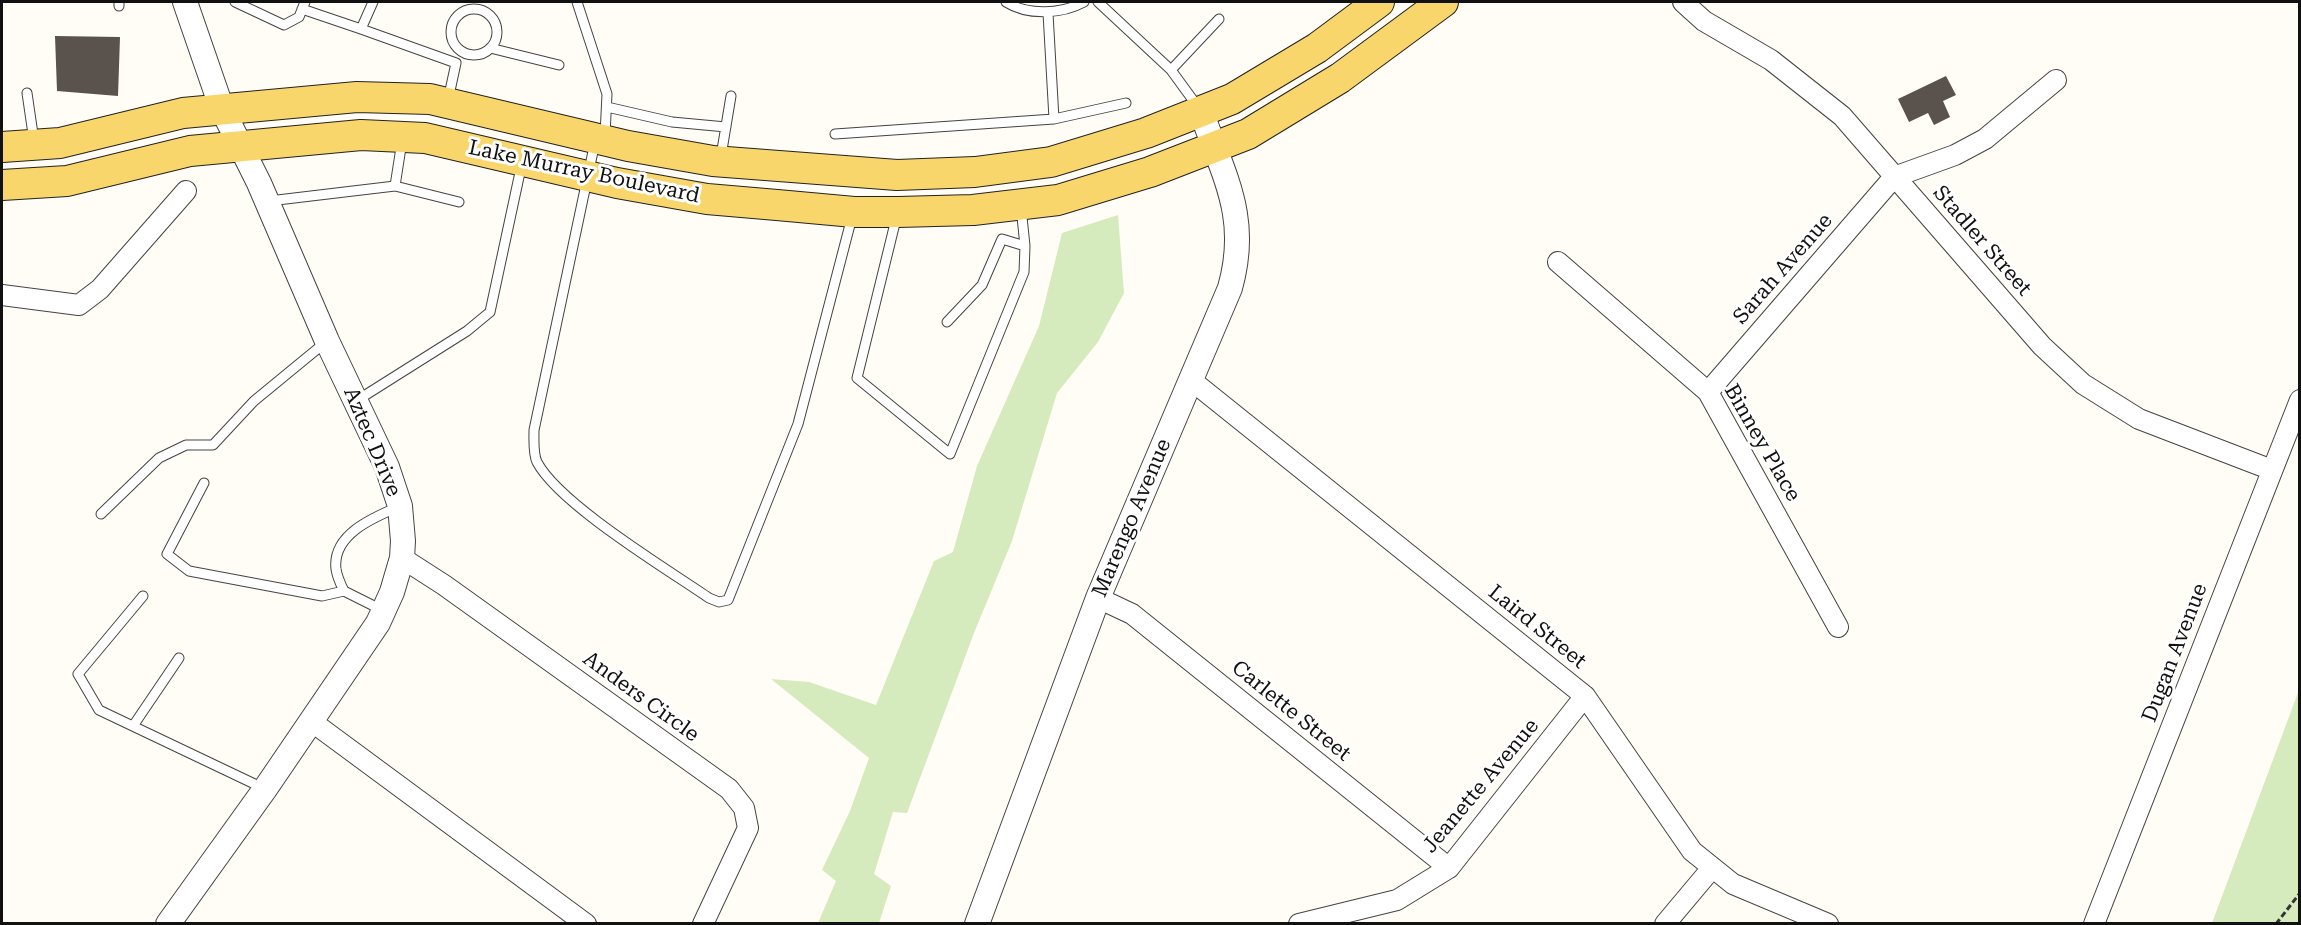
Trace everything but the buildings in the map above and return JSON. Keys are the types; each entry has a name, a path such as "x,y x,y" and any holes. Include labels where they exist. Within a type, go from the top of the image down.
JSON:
{"main road":[{"name":"Lake Murray Boulevard","path":"2,185 67,181 190,151 232,128 357,96 430,99 600,139 720,162 897,175 975,172 1014,167 1051,162 1146,133 1232,99 1317,48 1379,2"},
{"name":"Lake Murray Boulevard","path":"2,147 60,144 183,113 232,128 425,138 586,175 707,199 854,212 973,210 1058,200 1150,172 1248,134 1340,78 1443,2"},
{"path":"1014,167 1020,204"}],"street":[{"name":"Aztec Drive","path":"168,924 265,789 384,611 402,558 400,506 387,467 327,341 267,202 232,128 185,2"},
{"name":"Stadler Street","path":"1683,2 1704,21 1771,60 1842,116 2042,346 2084,384 2139,419 2272,470"},
{"path":"1894,177 1955,155 1985,139 2056,81"},
{"name":"Marengo Avenue","path":"977,924 1098,598 1230,288 1238,258 1236,212 1200,111"},
{"name":"Sarah Avenue","path":"1708,392 1894,177"},
{"path":"2,295 79,304 100,289 186,191"},
{"name":"Binney Place","path":"1557,262 1708,392 1838,627"},
{"name":"Laird Street","path":"1191,380 1585,696 1692,850 1712,868 1733,884 1828,924"},
{"name":"Dugan Avenue","path":"2094,924 2300,400"},
{"name":"Anders Circle","path":"402,558 444,585 729,789 740,801 748,828 703,924"},
{"name":"Carlette Street","path":"1098,598 1132,614 1449,868"},
{"name":"Jeanette Avenue","path":"1299,924 1397,900 1449,868 1585,696"},
{"path":"311,722 586,924"},
{"path":"1665,924 1712,868"}],"lane":[{"path":"235,2 284,25 299,17 303,5 361,29 456,63"},
{"path":"361,29 373,2"},
{"path":"577,2 607,94 607,107 600,139 586,175 534,430 536,460 557,489 631,544 709,598 719,602 728,600 798,424 854,212"},
{"path":"1006,2 1013,6 1048,13 1084,2"},
{"path":"1098,2 1171,70 1200,111"},
{"path":"470,10 483,12 494,21 496,35 490,48 477,55 462,52 452,40 452,27 458,16 470,10"},
{"path":"1048,13 1054,119"},
{"path":"1171,70 1219,19"},
{"path":"490,48 559,65"},
{"path":"448,104 456,63 462,52"},
{"path":"27,93 34,145"},
{"path":"720,162 731,96"},
{"path":"835,134 1054,119 1126,103"},
{"path":"607,107 672,122 726,127"},
{"path":"395,186 402,137"},
{"path":"356,401 467,331 490,312 522,160"},
{"path":"267,202 395,186 459,202"},
{"path":"898,212 857,378 950,454 1024,272 1025,246 1020,204"},
{"path":"947,322 982,285 1002,239 1025,246"},
{"path":"101,514 159,458 186,445 213,445 254,401 327,341"},
{"path":"204,483 167,554 189,571 321,596 344,591 384,611"},
{"path":"344,591 336,568 341,545 364,521 400,506"},
{"path":"143,596 78,674 99,710 265,789"},
{"path":"133,726 179,658"}],"path":[{"path":"2276,924 2300,893"}],"green space":[{"path":"1118,215 1124,293 1098,342 1057,393 1012,541 974,633 907,813 893,812 874,874 891,886 879,923 818,923 836,881 822,870 850,811 869,758 771,679 809,682 876,705 934,561 953,552 977,466 1039,326 1062,233"},
{"path":"2299,690 2299,923 2212,923"}]}
